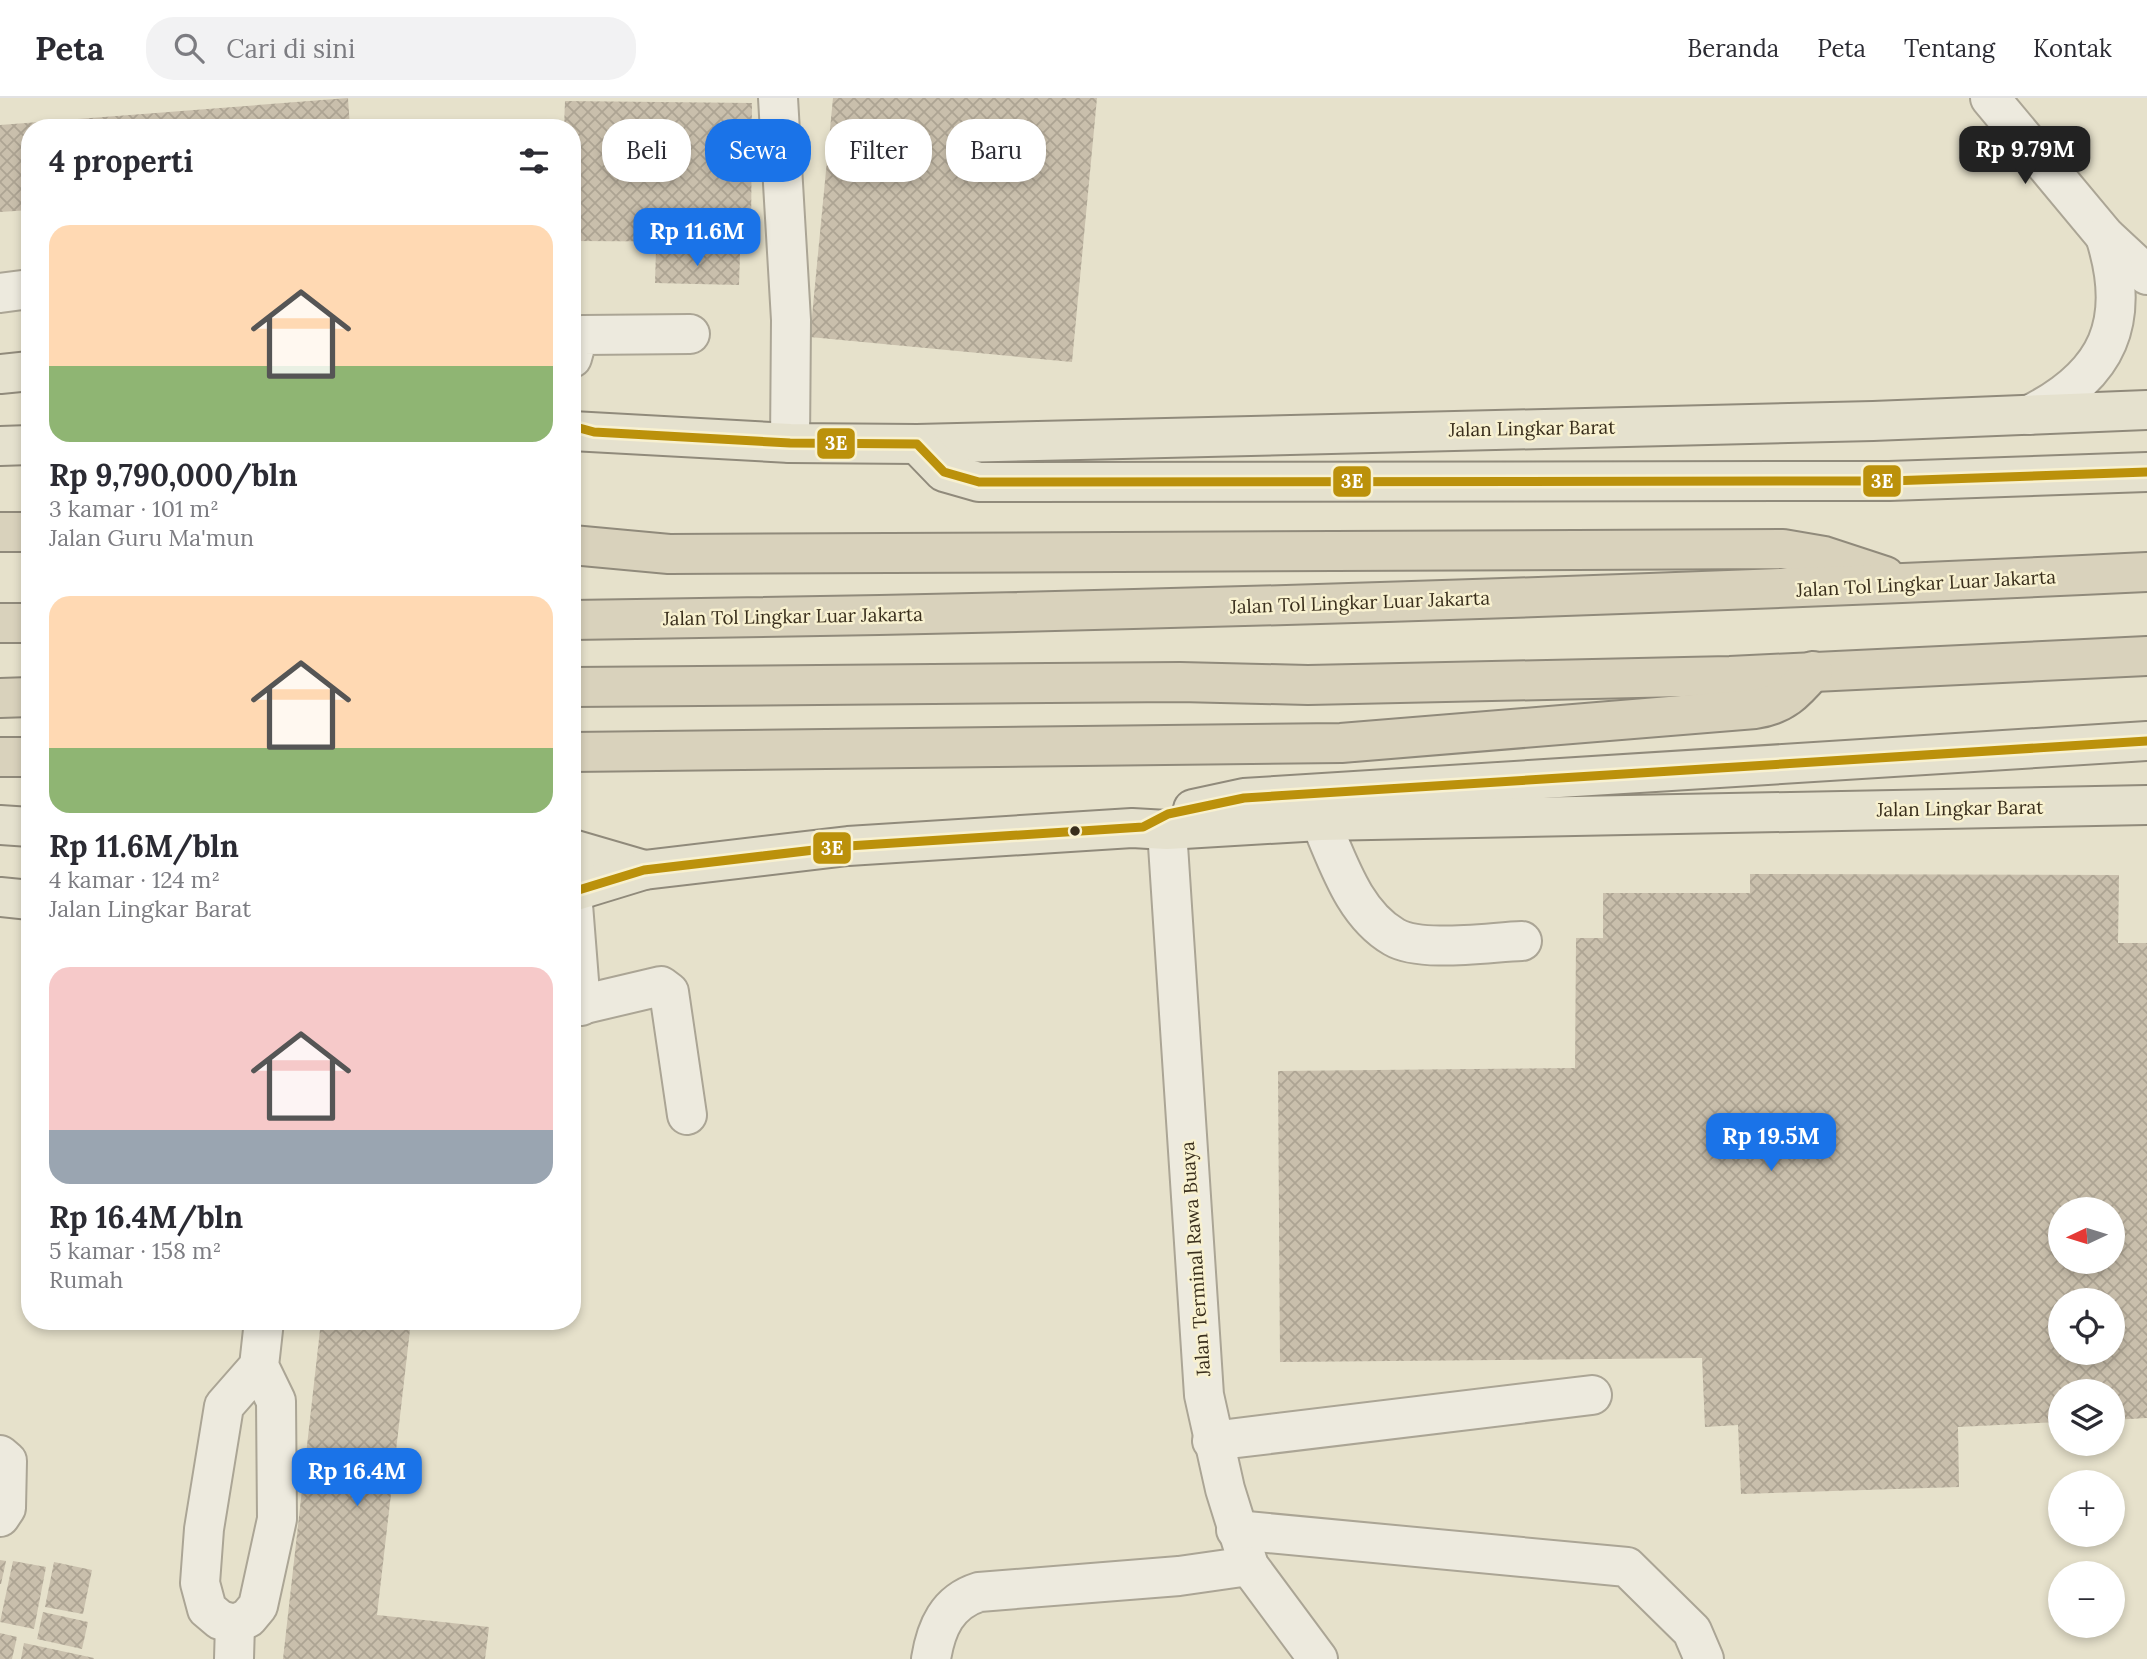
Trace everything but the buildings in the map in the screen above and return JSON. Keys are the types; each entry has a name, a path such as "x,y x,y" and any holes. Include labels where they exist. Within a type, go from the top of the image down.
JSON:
{"highway":[{"path":"0,532 21,532"},
{"path":"581,546 669,554 1783,549 1824,556 1909,584"},
{"name":"Jalan Tol Lingkar Luar Jakarta","path":"581,620 1123,609 1909,584 2147,572"},
{"path":"0,623 21,623"},
{"path":"581,687 1180,682 1308,685 1730,676 2147,656"},
{"path":"581,752 1341,743 1765,708 1776,706 1794,693 1813,671"},
{"path":"0,698 21,697"},
{"path":"0,757 21,757"}],"main road":[{"path":"0,374 21,372"},
{"name":"Jalan Lingkar Barat","path":"581,429 927,454 2147,410"},
{"path":"0,446 21,445"},
{"name":"Jalan Lingkar Barat","path":"927,454 944,472 979,482 1889,481 2147,472"},
{"name":"Jalan Lingkar Barat","path":"1155,829 1168,814 1244,798 2147,741"},
{"name":"Jalan Lingkar Barat","path":"581,889 644,870 848,846 1155,829 1320,821 2147,805"},
{"path":"0,825 21,826"},
{"name":"Jalan Lingkar Barat","path":"581,852 644,870"},
{"path":"0,897 21,899"}],"street":[{"path":"778,98 790,356 790,443"},
{"path":"1990,98 2105,236 2147,275"},
{"path":"2029,415 2061,399 2088,374 2107,343 2117,307 2117,295 2116,271 2105,236"},
{"path":"0,293 21,290"},
{"path":"581,337 690,334"},
{"path":"1320,821 1358,902 1395,938 1423,944 1522,941"},
{"name":"Jalan Terminal Rawa Buaya","path":"1155,829 1203,1395 1212,1441 1236,1530 1249,1566 1318,1659"},
{"path":"581,1005 661,986 669,992 687,1115"},
{"path":"259,1366 224,1406 204,1530 200,1583 207,1609 220,1620 235,1642 258,1606 277,1519 276,1401 259,1366 263,1330"},
{"path":"1212,1441 1592,1395"},
{"path":"0,1455 7,1461 6,1508 0,1517"},
{"path":"1236,1530 1627,1567 1692,1631 1704,1659"},
{"path":"931,1659 941,1624 950,1607 962,1597 979,1592 1179,1576 1249,1566"}],"transit line":[{"name":"3E","path":"581,428 594,432 790,443 917,444 944,472 979,482 1889,481 2147,472"},
{"name":"3E","path":"581,889 644,870 848,846 1143,827 1168,814 1244,798 2147,741"}]}
